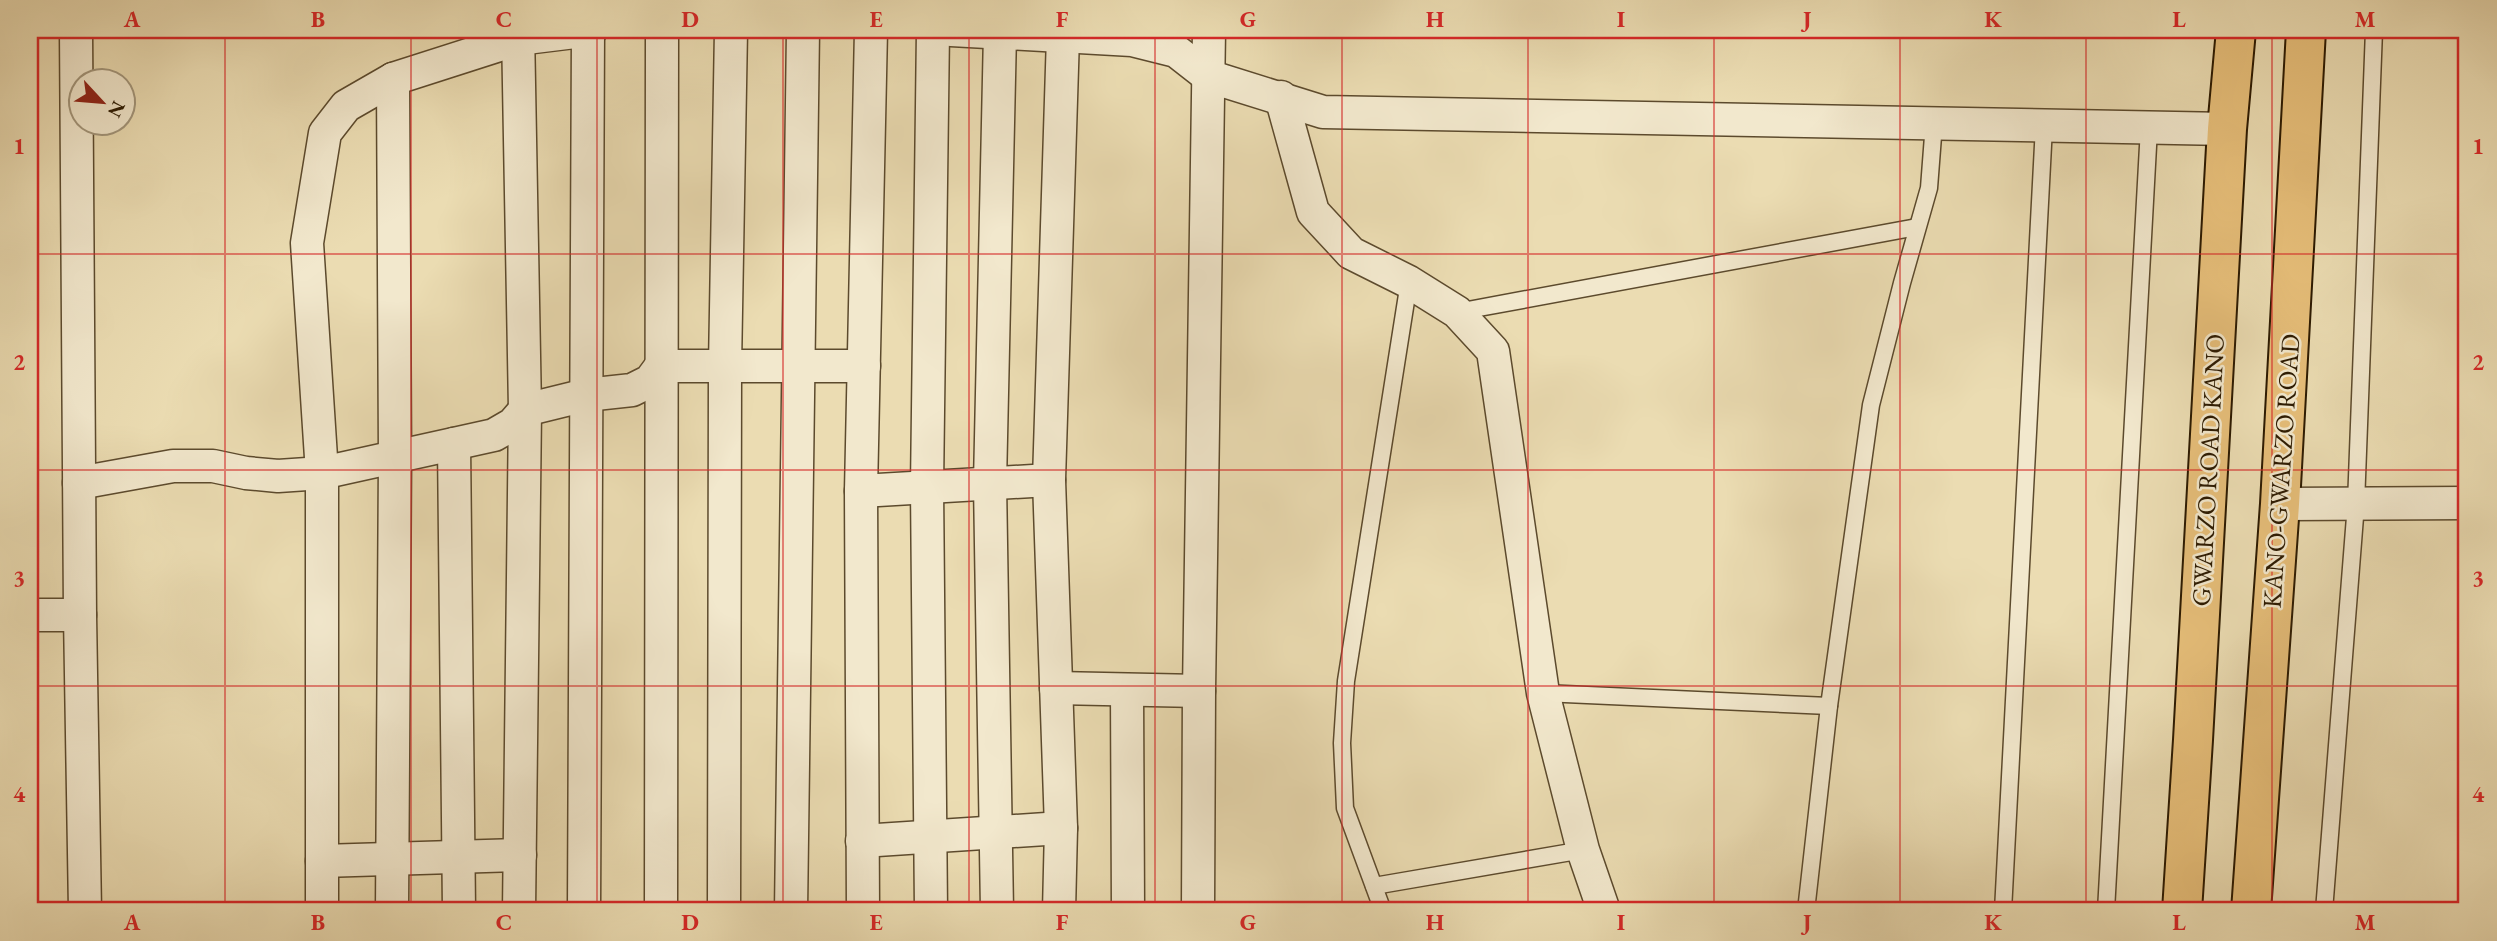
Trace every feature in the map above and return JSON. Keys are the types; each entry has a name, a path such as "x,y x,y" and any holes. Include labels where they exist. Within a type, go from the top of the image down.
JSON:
{"main road":[{"name":"GWARZO ROAD KANO","path":"2182,911 2227,129 2236,30"},
{"name":"KANO-GWARZO ROAD","path":"2251,911 2280,504 2306,30"}],"street":[{"path":"76,30 85,911"},
{"path":"322,911 322,473 307,243 325,133 345,106 393,79 518,34 589,30 584,911"},
{"path":"661,911 662,30"},
{"path":"724,911 725,366 732,30"},
{"path":"791,911 803,30"},
{"path":"863,911 861,491 871,30"},
{"path":"931,911 927,487 933,30"},
{"path":"951,30 1132,40 1176,51 1208,76 1323,112 2227,129"},
{"path":"1198,911 1209,30"},
{"path":"997,911 990,483 1000,33"},
{"path":"518,34 525,410 519,911"},
{"path":"1059,911 1061,828 1049,480 1063,36"},
{"path":"392,911 396,457 393,79"},
{"path":"1281,97 1313,212 1351,253 1409,282 1457,312 1493,351 1543,693 1583,850 1604,911"},
{"path":"79,482 173,466 213,466 278,476 322,473 494,435 513,424 525,410 586,395 632,390 650,381 661,366"},
{"path":"661,366 864,366"},
{"path":"454,444 459,911"},
{"path":"861,491 1049,480"},
{"path":"2280,504 2467,503"},
{"path":"30,615 80,615"},
{"path":"1056,688 1199,691"},
{"path":"1127,690 1128,911"},
{"path":"862,841 1061,828"},
{"path":"322,860 520,855"}],"lane":[{"path":"2324,911 2356,504 2374,30"},
{"path":"1805,911 1829,706 1871,405 1929,188 1934,123"},
{"path":"2003,911 2044,126"},
{"path":"2106,911 2149,128"},
{"path":"1457,312 1917,227"},
{"path":"1383,911 1345,808 1342,743 1346,681 1409,282"},
{"path":"1543,693 1829,706"},
{"path":"1374,886 1583,850"}]}
